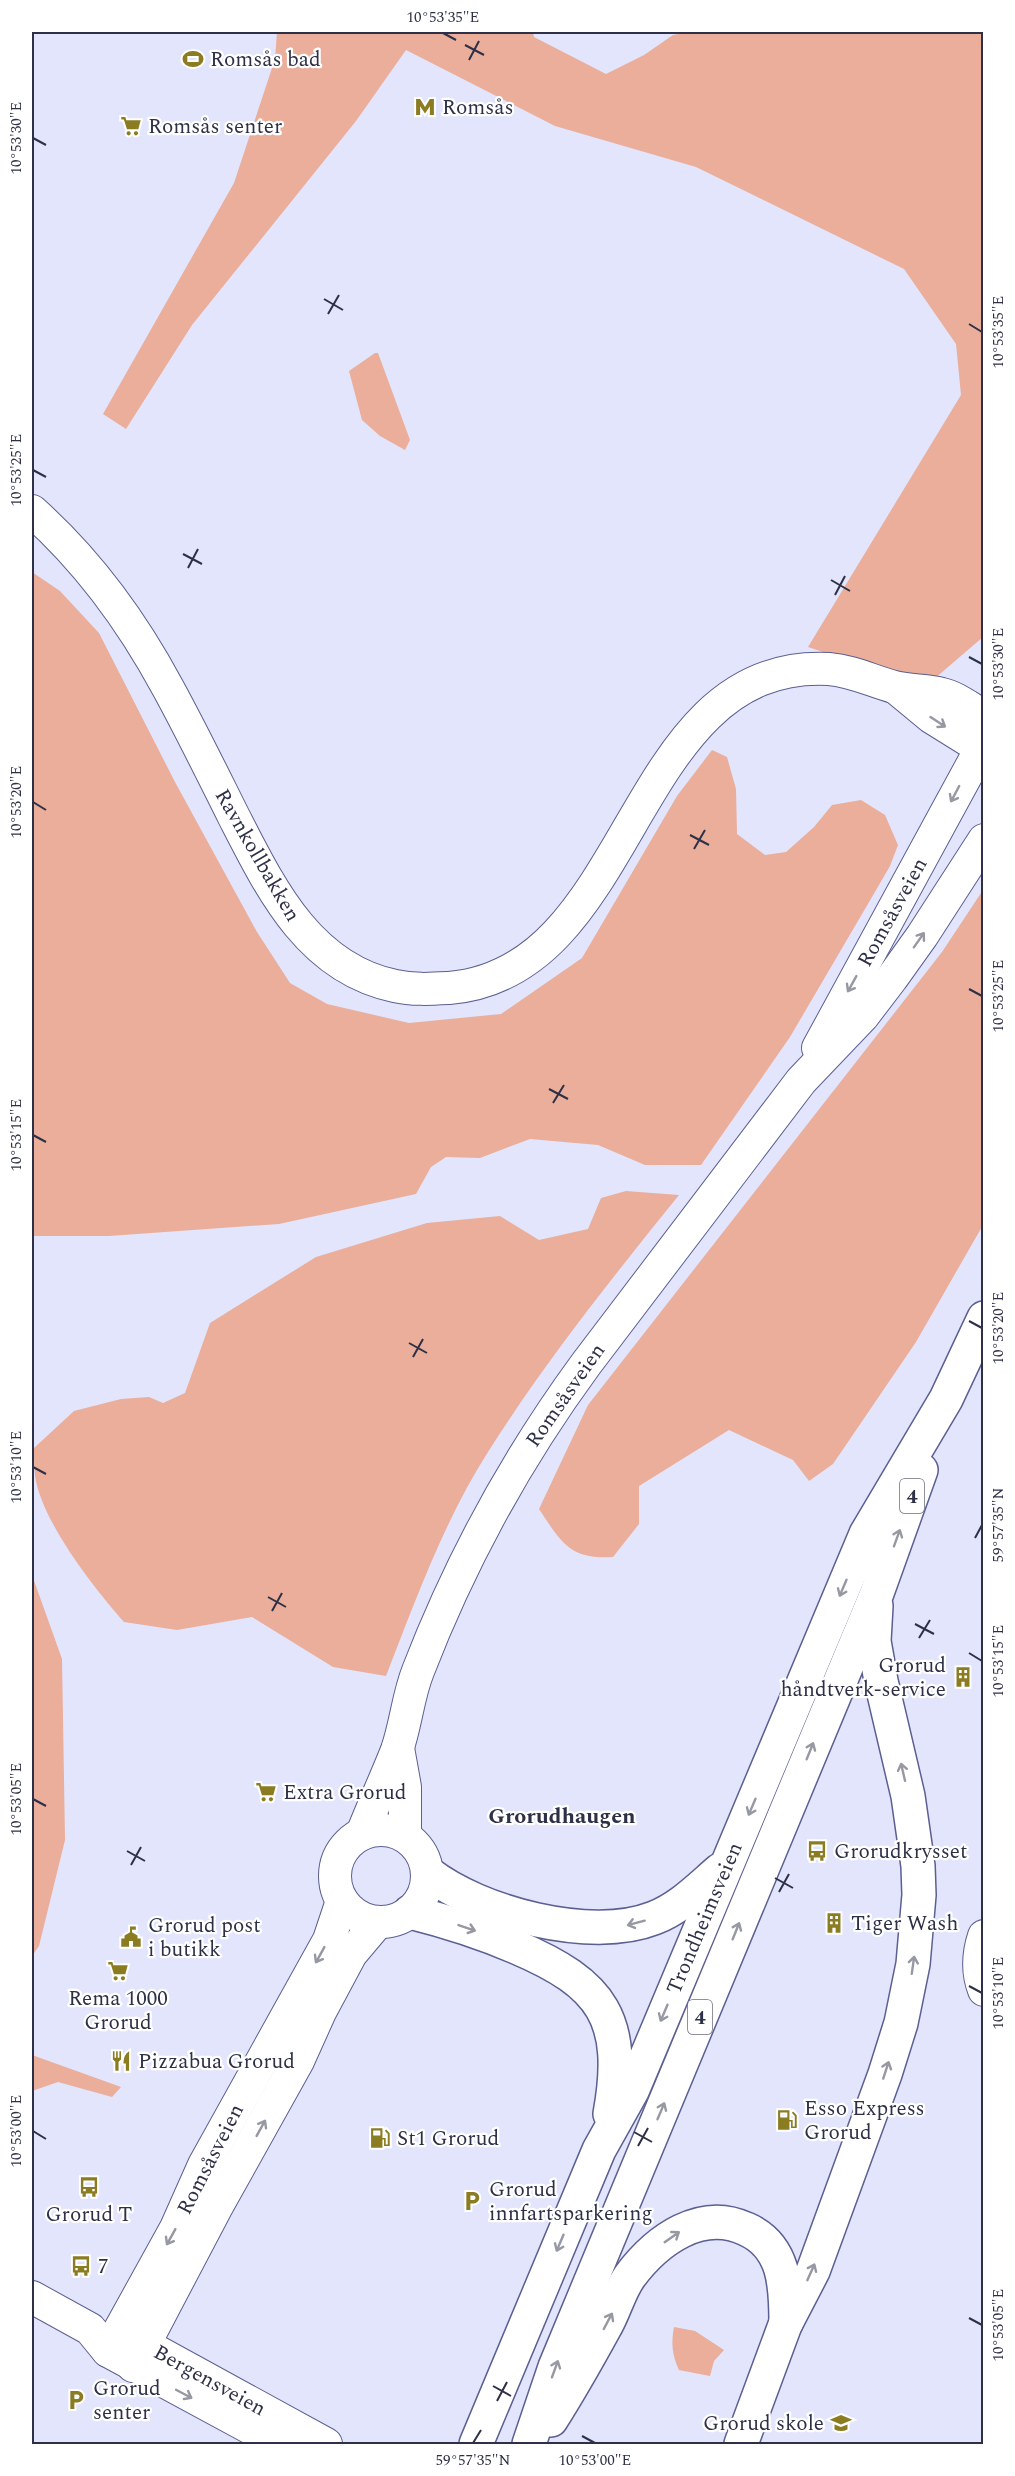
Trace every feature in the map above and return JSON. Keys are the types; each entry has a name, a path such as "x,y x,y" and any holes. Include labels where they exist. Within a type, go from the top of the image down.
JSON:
{"highway":[{"name":"Trondheimsveien","path":"476,2445 599,2150 632,2091 866,1534 946,1399 984,1318"},
{"name":"Trondheimsveien","path":"529,2445 555,2367 878,1593 946,1399"},
{"path":"741,2445 786,2325 813,2271 885,2074 901,2023 913,1965 919,1895 918,1866 908,1796 881,1682 874,1641 878,1593"},
{"path":"428,1873 441,1883 461,1893 539,1920 593,1928 620,1928 642,1922 670,1910 689,1898 728,1863"},
{"path":"410,1912 474,1930 525,1951 574,1976 591,1992 606,2016 614,2043 615,2089 599,2150"},
{"path":"537,2445 607,2325 629,2277 667,2240 694,2225 717,2220 729,2222 750,2230 772,2250 778,2259 786,2289 786,2325"}],"street":[{"name":"Ravnkollbakken","path":"32,511 88,568 123,614 144,647 168,687 286,912 334,960 355,973 394,986 417,990 460,987 486,981 530,959 553,939 571,917 608,863 664,769 694,728 712,711 750,686 790,672 828,669 860,674 896,688 945,694 984,716"},
{"name":"Ravnkollbakken","path":"896,688 931,717 982,747"},
{"name":"Romsåsveien","path":"801,1081 843,999 982,747"},
{"name":"Romsåsveien","path":"362,1834 398,1748 417,1674 432,1637 474,1548 523,1457 555,1406 586,1364 801,1081 863,1016 892,978 984,840"},
{"name":"Romsåsveien","path":"398,1748 405,1787 405,1836"},
{"path":"384,1830 405,1836 421,1852 428,1873 423,1894 410,1912 401,1918 378,1922 365,1919 353,1912 342,1901 335,1880 341,1854 350,1842 362,1834 384,1830"},
{"name":"Romsåsveien","path":"119,2344 204,2165 329,1940 342,1901"},
{"name":"Romsåsveien","path":"119,2344 211,2218 298,2061 320,2012 351,1954 378,1922"},
{"path":"984,1936 980,1947 979,1974 984,1990"},
{"name":"Bergensveien","path":"32,2297 119,2344 326,2445"},
{"name":"Bergensveien","path":"119,2344 280,2445"}],"shaded area":[{"path":"277,32 533,32 534,37 606,74 644,55 673,35 690,32 983,32 983,637 926,686 808,647 961,395 956,344 904,269 696,167 555,126 406,50 356,121 192,325 126,429 103,414 234,183 275,59"},
{"path":"378,353 410,440 405,450 380,436 362,420 349,371"},
{"path":"32,572 60,591 99,633 175,782 257,932 290,983 327,1004 409,1023 501,1014 582,958 677,796 712,750 727,757 736,789 737,834 765,855 786,852 814,827 832,805 861,800 885,815 898,845 890,866 790,1037 701,1165 645,1165 598,1145 530,1139 480,1158 446,1157 431,1167 416,1194 279,1224 109,1236 32,1236"},
{"path":"983,890 983,1225 916,1342 833,1464 809,1481 793,1460 729,1430 639,1486 639,1524 613,1557 598,1557 576,1552 554,1531 539,1509 588,1405 942,952"},
{"path":"626,1191 679,1195 556,1353 472,1478 444,1533 386,1676 333,1667 252,1617 177,1630 124,1622 98,1591 58,1533 40,1494 35,1476 34,1448 74,1411 121,1399 149,1397 163,1403 185,1393 210,1323 316,1257 427,1223 500,1216 539,1240 588,1229 601,1198"},
{"path":"32,1575 62,1659 65,1840 39,1946 32,1956"},
{"path":"32,2055 121,2087 112,2097 58,2082 32,2091"},
{"path":"674,2327 695,2331 724,2350 714,2361 710,2376 679,2370 673,2349"}],"place":[{"name":"Romsås bad","path":"193,59"},
{"name":"Romsås","path":"425,107"},
{"name":"Romsås senter","path":"131,126"},
{"name":"Grorud håndtverk-service","path":"963,1677"},
{"name":"Extra Grorud","path":"266,1792"},
{"name":"Grorudkrysset","path":"817,1851"},
{"name":"Tiger Wash","path":"834,1923"},
{"name":"Grorud post i butikk","path":"131,1937"},
{"name":"Rema 1000 Grorud","path":"118,1971"},
{"name":"Pizzabua Grorud","path":"121,2061"},
{"name":"Esso Express Grorud","path":"787,2120"},
{"name":"St1 Grorud","path":"380,2138"},
{"name":"Grorud T","path":"89,2187"},
{"name":"Grorud innfartsparkering","path":"472,2201"},
{"name":"7","path":"81,2266"},
{"name":"Grorud senter","path":"76,2400"},
{"name":"Grorud skole","path":"841,2423"}],"district":[{"name":"Grorudhaugen","path":"562,1815"}]}
